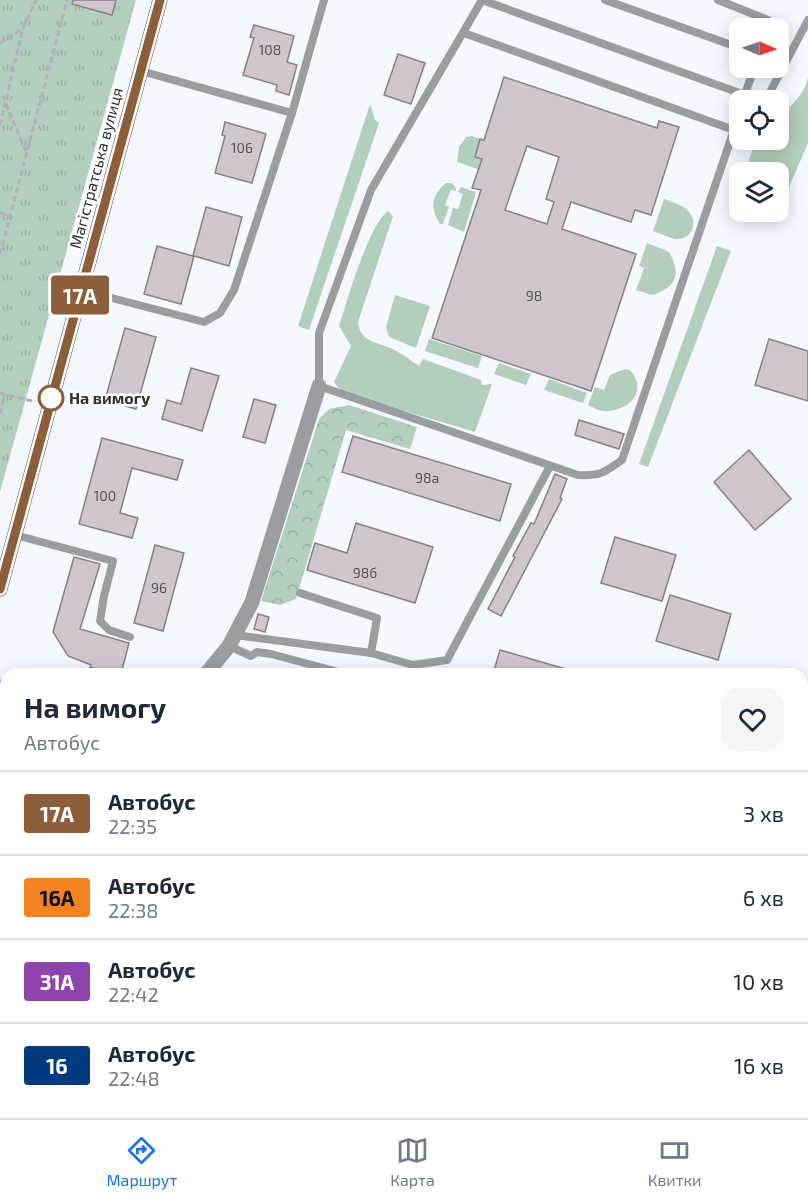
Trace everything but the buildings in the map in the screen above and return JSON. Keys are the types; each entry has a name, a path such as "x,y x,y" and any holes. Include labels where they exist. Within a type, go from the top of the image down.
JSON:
{"main road":[{"name":"Магістратська вулиця","path":"0,589 159,0"}],"street":[{"path":"211,668 232,640 252,602 319,386"}],"lane":[{"path":"81,290 204,322 220,313 234,290 292,113 324,0"},
{"path":"729,92 482,0 371,190 319,333 319,386 550,466 578,475 598,476 622,460 729,145"},
{"path":"605,0 729,44"},
{"path":"718,0 763,18"},
{"path":"771,90 808,20"},
{"path":"464,33 729,128"},
{"path":"141,71 292,113"},
{"path":"232,640 370,653 413,665 447,660 550,466"},
{"path":"15,535 113,561 100,621 109,630 130,637"},
{"path":"300,593 377,618 370,653"},
{"path":"232,640 251,656 257,652 271,654 324,668"}],"path":[{"path":"0,124 23,28 36,0"},
{"path":"0,254 67,0"},
{"path":"0,43 23,28"},
{"path":"6,104 27,154"},
{"path":"0,213 10,217"},
{"path":"0,414 2,393 32,401"}],"green space":[{"path":"0,0 136,0 0,492"},
{"path":"808,78 808,143 789,187 789,162 748,162 753,150 789,150 789,107"},
{"path":"370,104 375,120 379,123 309,330 298,326"},
{"path":"472,136 480,139 475,156 484,159 483,171 457,162 459,147 466,137"},
{"path":"446,183 452,183 456,191 451,190 445,205 449,207 443,224 440,224 435,213 434,202 437,192"},
{"path":"461,187 476,192 464,232 448,225 453,208 458,209 463,194 458,192"},
{"path":"664,199 681,206 690,213 693,228 687,236 676,239 653,231"},
{"path":"388,211 393,216 358,322 360,329 368,339 404,355 419,366 423,359 481,380 482,385 492,384 475,432 343,393 334,382 351,346 339,326 366,247 373,231"},
{"path":"647,243 669,252 676,273 667,288 652,295 636,290 644,268 639,266"},
{"path":"717,246 731,251 648,467 639,464"},
{"path":"395,295 430,306 416,348 389,337 386,327"},
{"path":"429,339 482,356 478,368 425,351"},
{"path":"499,363 531,374 526,385 494,374"},
{"path":"625,369 630,370 636,378 637,386 636,394 627,405 611,411 602,411 588,405 595,387 604,390 610,375"},
{"path":"549,379 587,393 583,403 544,390"},
{"path":"349,405 417,427 410,449 346,430 296,599 280,605 261,601 319,419 329,409"}],"bus line":[{"name":"17А","path":"0,589 160,0"}],"place":[{"name":"На вимогу","path":"51,398"}]}
